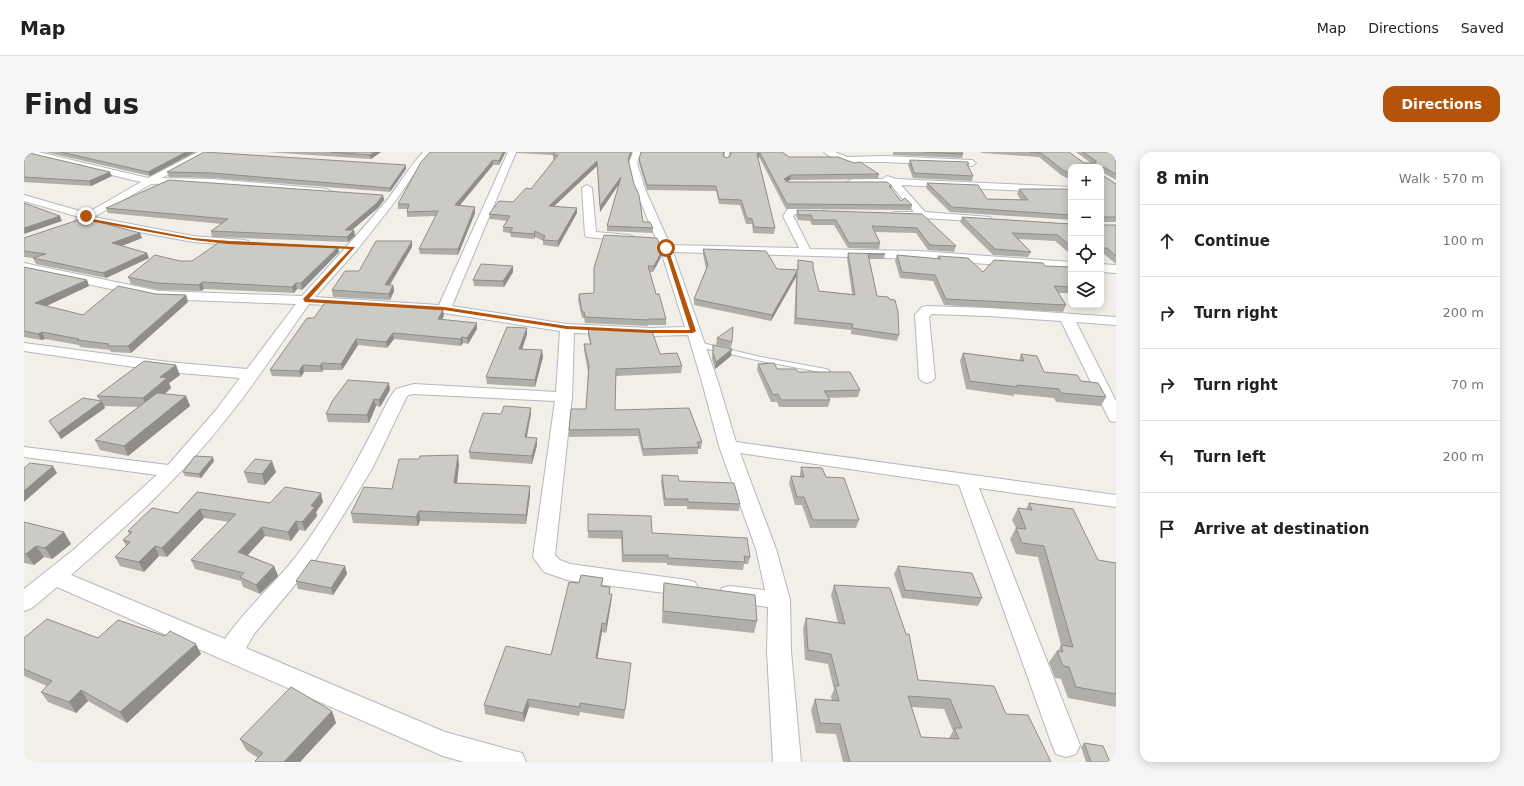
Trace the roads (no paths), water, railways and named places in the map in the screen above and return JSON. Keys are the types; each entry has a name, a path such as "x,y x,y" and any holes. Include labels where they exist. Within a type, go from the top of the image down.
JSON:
{"street":[{"path":"27,152 149,180 206,182 339,193"},
{"path":"71,224 149,180 206,152"},
{"path":"24,602 79,556 172,471 217,419 305,300 353,248 411,166 428,152"},
{"path":"444,309 512,152"},
{"path":"637,152 633,163 640,189 664,243 698,344 728,446 766,549 779,600 779,651 787,762"},
{"path":"828,152 893,182 922,215"},
{"path":"971,152 976,169 986,187"},
{"path":"843,160 885,159 976,169"},
{"path":"846,182 893,182 1068,190"},
{"path":"586,188 591,235 644,238 664,243 806,251 919,254 1068,266"},
{"path":"24,198 85,217 193,239 251,244"},
{"path":"806,251 788,216 789,214 792,211 835,212"},
{"path":"886,214 1000,220"},
{"path":"338,247 353,248"},
{"path":"24,267 160,295 305,300 444,309 567,328 650,332 693,331"},
{"path":"1104,268 1116,269"},
{"path":"927,378 922,315 925,314 927,310 988,312 1116,322"},
{"path":"1067,318 1116,417"},
{"path":"567,328 564,397 544,557 552,566 567,572 779,600"},
{"path":"24,347 168,367 251,374"},
{"path":"230,652 246,627 307,557 363,469 398,397 402,392 414,389 564,397"},
{"path":"728,446 1116,502"},
{"path":"24,452 172,471"},
{"path":"967,480 1066,745"},
{"path":"54,578 443,744 512,762"}],"lane":[{"path":"726,160 727,152"},
{"path":"698,344 761,359 826,371"}]}
